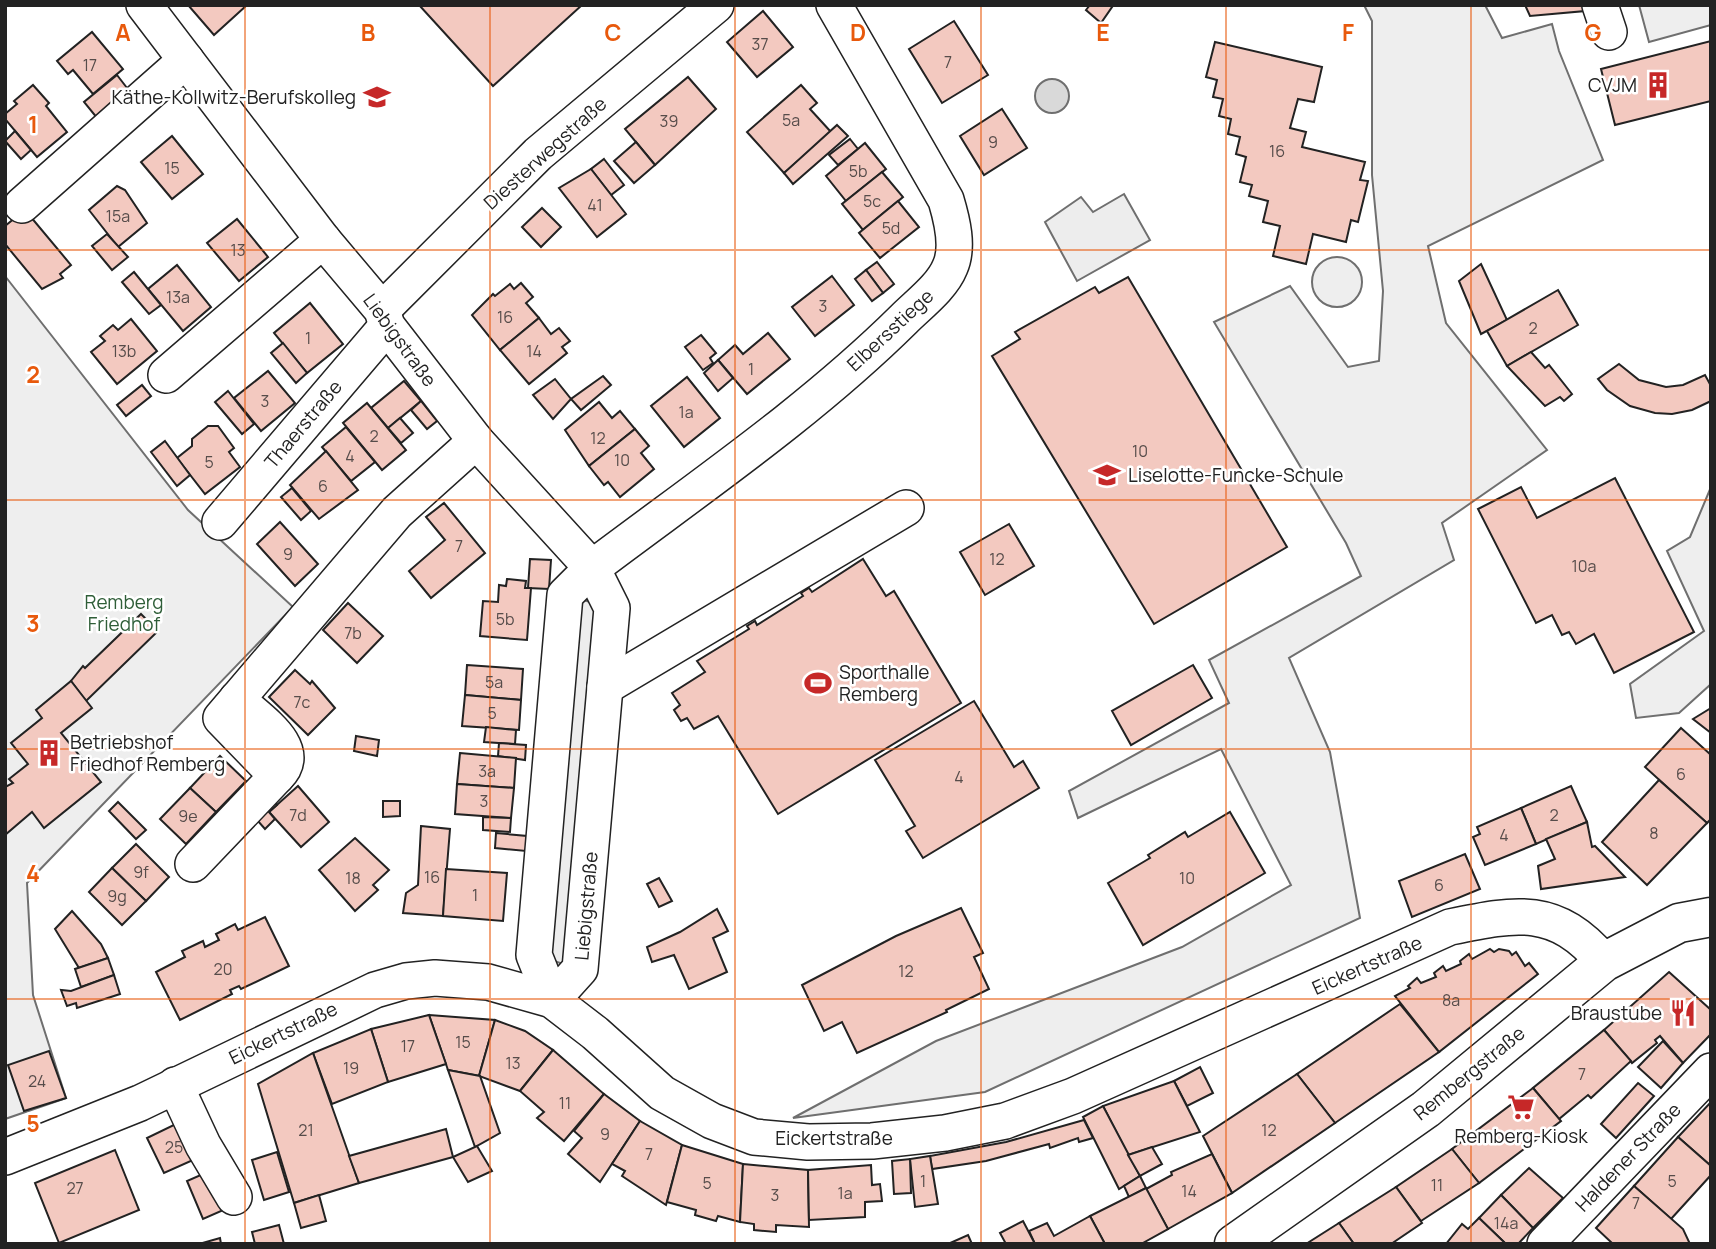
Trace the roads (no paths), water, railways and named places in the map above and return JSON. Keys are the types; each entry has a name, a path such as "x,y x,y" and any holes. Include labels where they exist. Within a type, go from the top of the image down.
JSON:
{"main road":[{"name":"Rembergstraße","path":"1234,1244 1426,1110 1604,962 1679,923 1711,917"}],"street":[{"name":"Liebigstraße","path":"144,5 476,441 592,568 612,608 580,969 552,1000"},
{"name":"Diesterwegstraße","path":"384,318 538,154 716,5"},
{"name":"Elbersstiege","path":"592,568 797,413 858,362 939,284 951,265 954,236 946,200 834,5"},
{"path":"22,205 186,60"},
{"path":"166,375 323,240"},
{"name":"Thaerstraße","path":"220,522 384,318"},
{"path":"193,864 277,776 221,718 397,512 476,441"},
{"path":"605,687 906,508"},
{"path":"552,1000 534,955 565,595 592,568"},
{"name":"Eickertstraße","path":"5,1157 84,1128 374,990 406,981 435,978 488,982 552,1000 595,1033 662,1093 712,1121 754,1137 808,1142 872,1142 945,1133 1005,1121 1073,1096 1450,927 1504,916 1552,919 1590,944 1604,962"},
{"name":"Haldener Straße","path":"1545,1244 1711,1071"},
{"path":"175,1085 203,1145 234,1197"}],"place":[{"name":"CVJM","path":"1658,85"},
{"name":"Käthe-Kollwitz-Berufskolleg","path":"377,97"},
{"name":"Liselotte-Funcke-Schule","path":"1107,475"},
{"name":"Sporthalle Remberg","path":"818,683"},
{"name":"Betriebshof Friedhof Remberg","path":"49,753"},
{"name":"Braustube","path":"1683,1013"},
{"name":"Remberg-Kiosk","path":"1521,1107"}],"park label":[{"name":"Remberg Friedhof","path":"124,613"}]}
